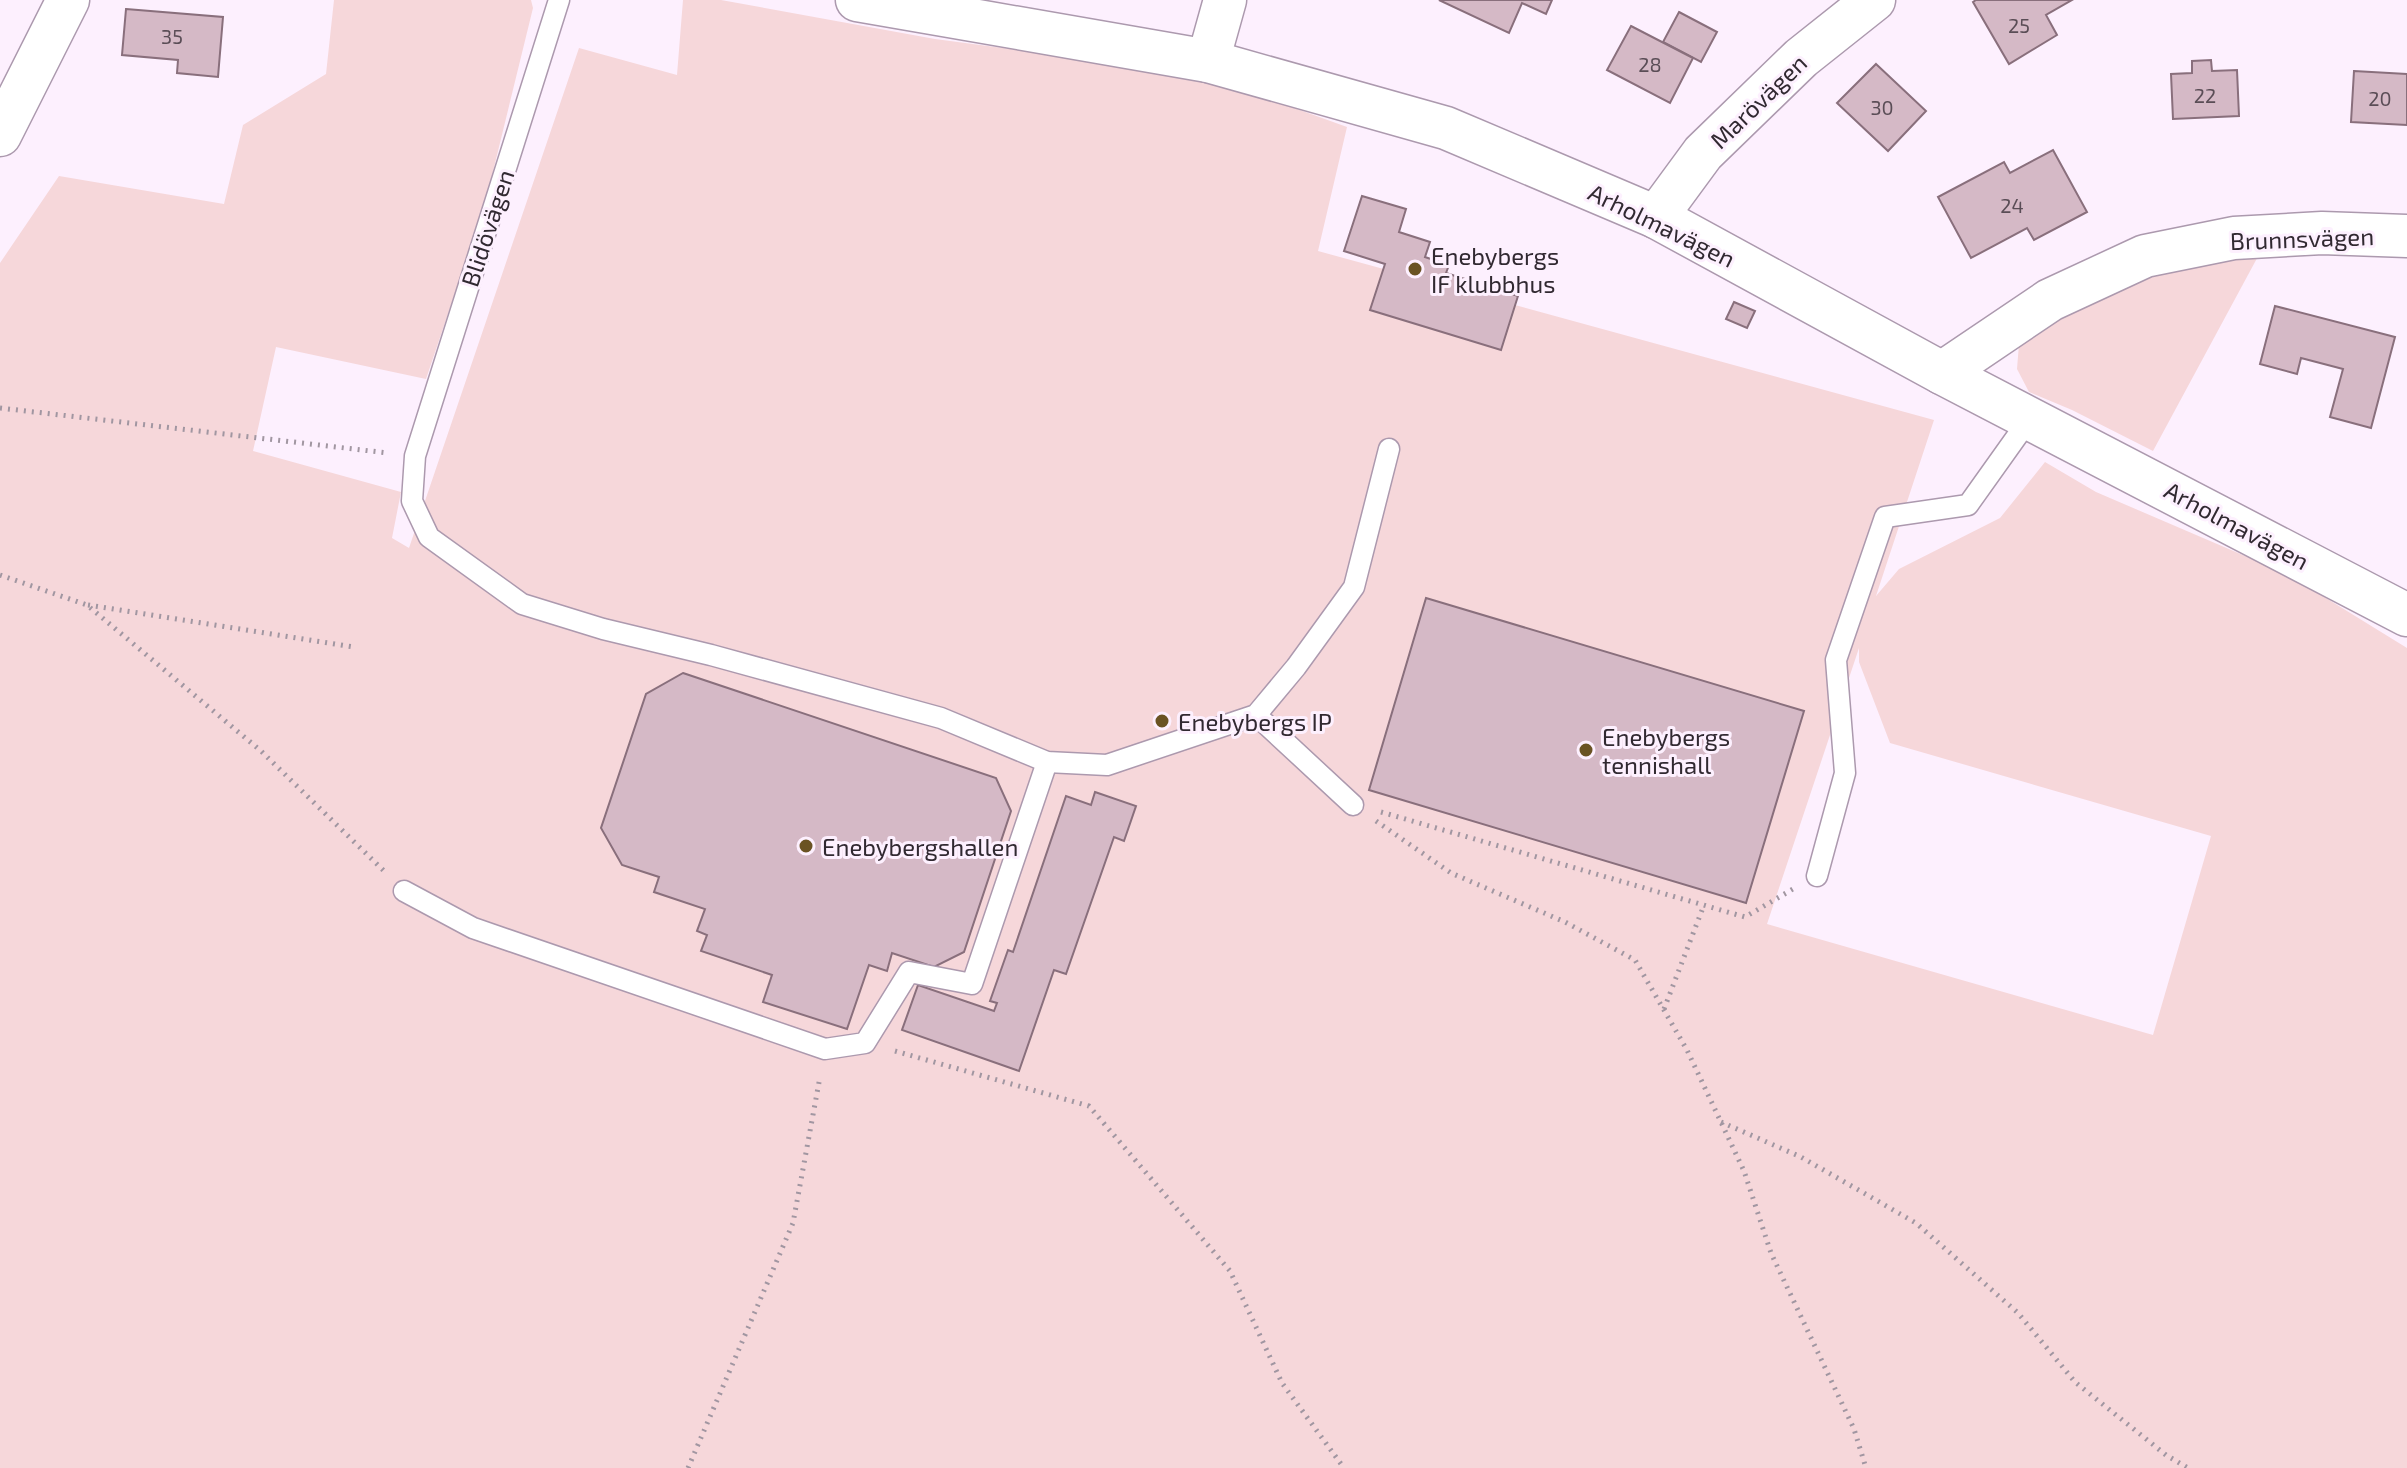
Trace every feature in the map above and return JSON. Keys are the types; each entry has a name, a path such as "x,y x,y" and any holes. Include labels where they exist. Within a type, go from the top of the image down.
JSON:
{"street":[{"path":"0,135 68,0"},
{"name":"Arholmavägen","path":"857,0 1208,61 1446,128 1656,217 1942,373 2407,615"},
{"path":"1208,61 1225,0"},
{"name":"Marövägen","path":"1656,217 1703,153 1801,58 1874,0"},
{"name":"Brunnsvägen","path":"1942,373 2050,300 2145,256 2234,238 2322,233 2407,236"}],"lane":[{"name":"Blidövägen","path":"559,0 415,456 412,501 429,537 522,604 603,629 941,718 1047,762 1107,765 1256,715"},
{"path":"1817,876 1845,773 1836,660 1885,517 1968,505 2030,418"},
{"path":"1353,805 1256,715 1296,667 1354,587 1389,449"},
{"path":"404,891 473,928 825,1049 865,1043 909,972 972,984 1047,762"}],"path":[{"path":"0,408 415,456"},
{"path":"0,575 87,605 354,647"},
{"path":"87,605 261,751 404,891"},
{"path":"1353,805 1745,917 1817,876"},
{"path":"1353,805 1451,873 1565,922 1635,960 1687,1050 1744,1171 1771,1253 1854,1429 1866,1468"},
{"path":"1664,1010 1704,905"},
{"path":"865,1043 1089,1106 1230,1271 1282,1383 1344,1468"},
{"path":"688,1468 793,1223 825,1049"},
{"path":"1720,1122 1801,1157 1916,1223 2018,1313 2075,1382 2166,1455 2188,1468"}],"shaded area":[{"path":"334,0 531,0 533,8 485,204 426,379 276,347 253,451 401,492 392,538 409,548 579,48 677,75 683,0 721,0 935,39 1100,61 1228,84 1347,127 1318,251 1934,420 1876,596 1899,569 2000,518 2045,462 2096,492 2287,574 2407,648 2407,1468 0,1468 0,263 59,176 224,204 243,125 326,74","holes":["1859,648 1859,662 1890,743 2211,836 2153,1035 1767,924"]},
{"path":"2262,249 2153,451 2029,392 2017,369 2019,344 2037,327 2170,265"}],"building":[{"path":"1439,0 1552,0 1546,14 1522,3 1509,33"},
{"path":"2072,0 2046,15 2057,35 2009,64 1973,2"},
{"path":"126,9 223,17 218,77 177,73 178,60 122,55"},
{"path":"1679,12 1717,32 1701,62 1663,42"},
{"path":"1631,26 1693,58 1670,103 1607,70"},
{"path":"2211,60 2212,71 2237,70 2239,116 2173,119 2171,74 2192,73 2192,61"},
{"path":"1876,64 1926,111 1888,151 1837,103"},
{"path":"2354,71 2407,74 2407,125 2351,122"},
{"path":"2053,150 2087,212 2034,240 2027,228 1971,258 1938,197 2004,162 2010,173"},
{"name":"Enebybergs IF klubbhus","path":"1362,196 1406,209 1399,232 1430,242 1425,257 1449,265 1446,273 1518,296 1501,350 1370,310 1385,264 1344,251"},
{"path":"1734,302 1755,311 1747,328 1726,319"},
{"path":"2275,306 2395,337 2371,428 2330,417 2343,369 2301,358 2297,374 2260,364"},
{"name":"Enebybergs tennishall","path":"1426,598 1804,711 1746,903 1369,790"},
{"name":"Enebybergshallen","path":"683,673 996,778 1011,811 964,952 934,967 892,953 887,971 869,965 847,1029 763,1002 772,975 701,951 707,935 697,931 705,909 654,892 659,877 622,865 601,828 646,694"},
{"path":"1095,792 1136,806 1124,841 1114,837 1066,974 1054,970 1019,1071 902,1030 918,985 994,1011 997,1003 990,1001 1008,950 1013,952 1066,796 1091,805"}],"place":[{"name":"Enebybergs IF klubbhus","path":"1415,269"},
{"name":"Enebybergs IP","path":"1162,721"},
{"name":"Enebybergs tennishall","path":"1586,750"},
{"name":"Enebybergshallen","path":"806,846"}]}
